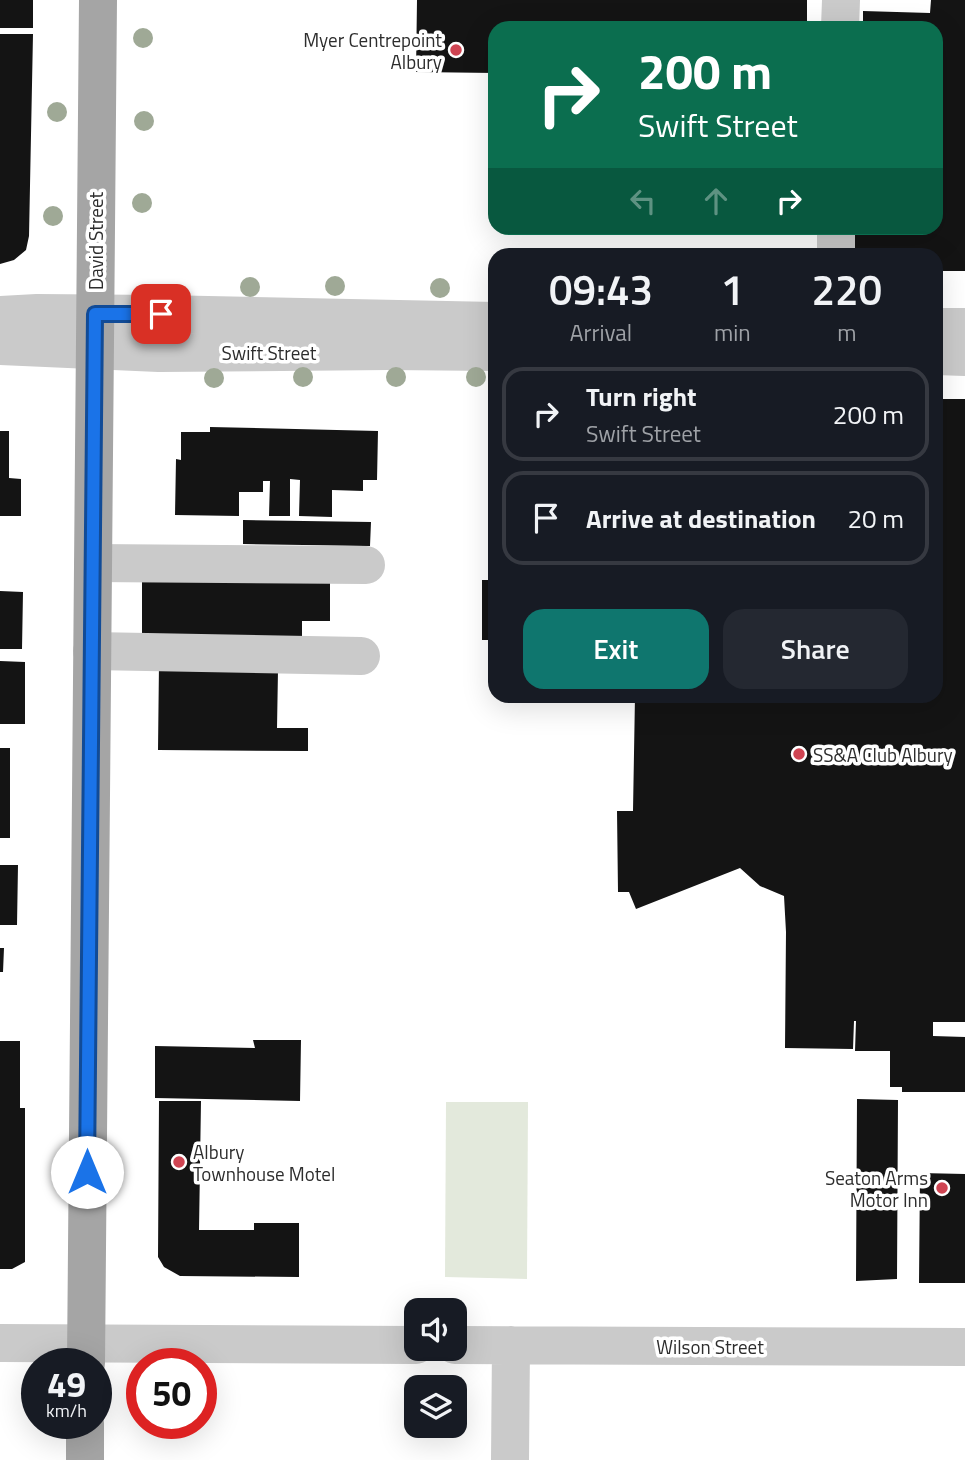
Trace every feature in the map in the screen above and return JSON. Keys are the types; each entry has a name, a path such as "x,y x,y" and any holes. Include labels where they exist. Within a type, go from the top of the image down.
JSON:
{"main road":[{"name":"David Street","path":"86,1348 97,0"},
{"path":"85,1439 85,1460"}],"street":[{"path":"840,21 841,0"},
{"name":"Swift Street","path":"0,315 37,313 95,332"},
{"name":"Swift Street","path":"0,346 95,332 161,314 390,335 488,351"},
{"name":"Swift Street","path":"390,335 488,322"},
{"path":"943,327 965,327"},
{"path":"943,356 965,357"},
{"path":"93,563 366,565"},
{"path":"92,651 361,656"},
{"path":"0,1343 43,1348"},
{"path":"112,1352 404,1345"},
{"name":"Wilson Street","path":"467,1345 965,1347"},
{"path":"510,1460 511,1345"}],"shaded area":[{"path":"446,1102 528,1102 527,1279 445,1277"}],"building":[{"path":"0,0 33,0 33,28 0,28"},
{"name":"Myer Centrepoint Albury","path":"417,0 807,0 807,21 488,21 488,73 416,72"},
{"path":"931,0 965,0 965,271 943,271 943,248 854,248 854,235 943,235 943,21 863,21 863,11 930,13"},
{"path":"0,34 33,34 29,236 26,250 14,260 0,264"},
{"name":"SS&A Club Albury","path":"943,399 965,399 965,1022 933,1022 933,1036 965,1037 965,1092 902,1092 902,1087 890,1087 890,1051 855,1051 856,1021 853,1049 785,1048 784,896 760,886 740,868 636,909 629,892 618,892 617,811 633,811 635,703 943,703"},
{"path":"210,427 378,431 377,480 363,480 363,491 332,490 332,517 299,516 300,480 290,479 290,516 269,516 270,481 263,481 263,492 239,492 239,516 175,515 176,459 181,460 181,432 210,432"},
{"path":"0,431 9,431 9,478 21,479 21,516 0,516"},
{"path":"243,520 371,522 370,546 243,544"},
{"path":"142,575 330,576 330,621 302,621 302,645 142,644"},
{"path":"482,580 488,580 488,640 482,640"},
{"path":"0,591 23,592 22,649 0,649"},
{"path":"0,661 25,662 25,724 0,724"},
{"path":"159,663 278,670 277,728 308,728 308,751 158,750"},
{"path":"0,748 10,748 10,838 0,838"},
{"path":"0,865 18,865 17,925 0,925"},
{"path":"0,948 4,948 3,972 0,972"},
{"path":"253,1040 301,1040 300,1101 155,1098 155,1046 255,1048"},
{"path":"0,1041 20,1041 20,1108 25,1108 25,1262 12,1269 0,1269"},
{"path":"857,1099 898,1100 897,1279 856,1281"},
{"name":"Albury Townhouse Motel","path":"159,1101 201,1101 199,1230 254,1230 254,1223 299,1223 299,1277 180,1276 164,1267 158,1257"},
{"path":"920,1173 965,1174 965,1283 919,1283"}],"place":[{"name":"Myer Centrepoint Albury","path":"456,50"},
{"name":"SS&A Club Albury","path":"799,754"},
{"name":"Albury Townhouse Motel","path":"179,1162"},
{"name":"Seaton Arms Motor Inn","path":"942,1188"}],"route":[{"path":"87,1172 95,314 161,314"}]}
